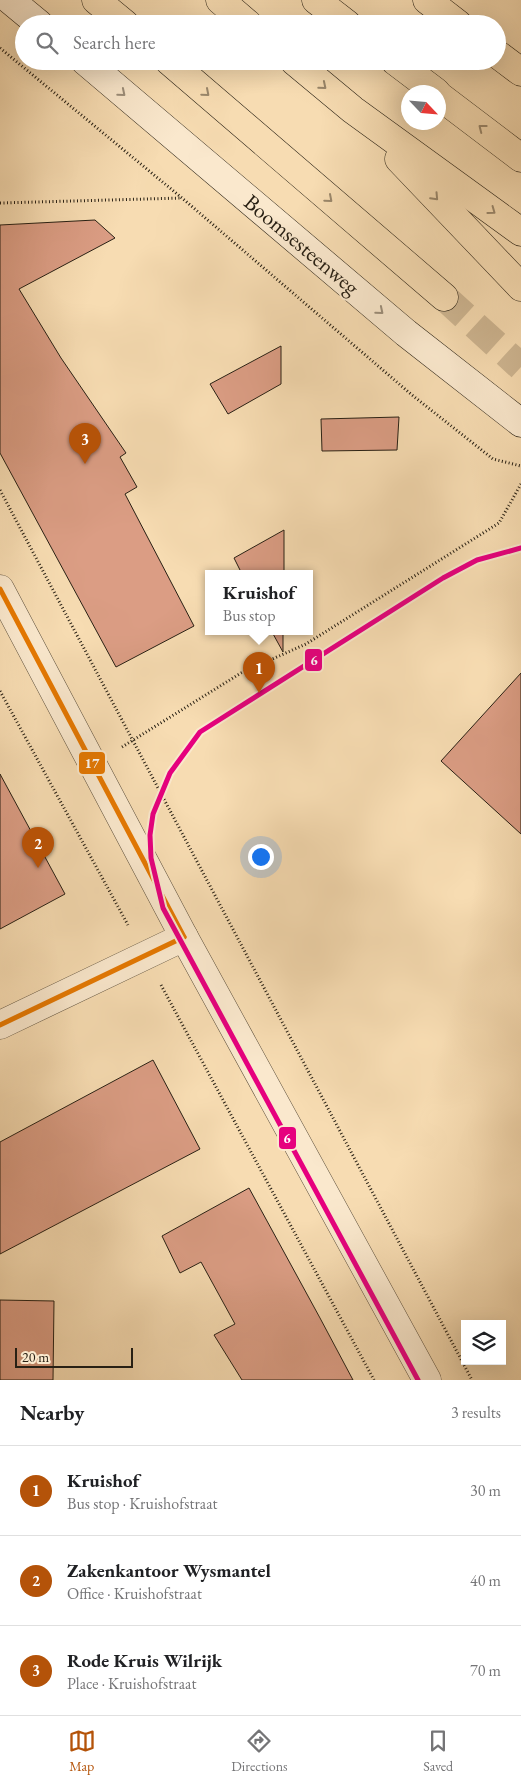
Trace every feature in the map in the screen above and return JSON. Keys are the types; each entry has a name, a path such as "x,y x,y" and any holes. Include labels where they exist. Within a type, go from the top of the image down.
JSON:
{"highway":[{"path":"96,0 114,15"},
{"path":"220,0 238,15"},
{"path":"316,0 335,15"},
{"path":"427,0 446,15"},
{"path":"506,61 521,72"},
{"path":"179,70 444,297"},
{"path":"305,70 353,110 521,232"},
{"path":"406,70 426,85"},
{"path":"446,101 521,158"},
{"path":"353,110 521,287"}],"street":[{"path":"10,0 28,15"},
{"name":"Boomsesteenweg","path":"96,70 406,332 521,424"},
{"path":"0,589 184,937 427,1380"},
{"path":"0,1025 184,937"}],"path":[{"path":"0,48 15,60"},
{"path":"27,70 182,198 412,395 493,459 521,466"},
{"path":"0,204 182,198"},
{"path":"92,765 241,673 306,644 498,523 521,484"},
{"path":"0,490 472,1380"},
{"path":"0,691 374,1380"}],"building":[{"path":"95,220 115,238 19,289 61,358 126,453 120,457 137,487 125,494 194,626 116,667 0,453 0,225"},
{"path":"281,346 281,384 228,414 210,384"},
{"path":"399,417 397,450 322,451 321,419"},
{"path":"284,530 284,570 240,570 234,558"},
{"path":"274,635 283,635 283,652"},
{"path":"521,673 521,834 441,761"},
{"path":"0,774 65,894 0,929"},
{"path":"153,1060 200,1149 0,1254 0,1142"},
{"path":"249,1188 353,1380 242,1380 214,1335 235,1324 201,1262 180,1273 162,1236"},
{"path":"0,1300 54,1301 53,1380 0,1380"}],"tunnel":[{"path":"444,297 521,367"}],"transit line":[{"name":"6","path":"418,1380 163,908 151,858 150,835 153,814 170,773 200,732 443,578 477,560 521,548"},
{"name":"17","path":"0,589 184,937"},
{"name":"17","path":"0,1025 184,937"}],"place":[{"name":"Rode Kruis Wilrijk","path":"85,464"},
{"name":"Kruishof","path":"259,693"},
{"name":"Zakenkantoor Wysmantel","path":"38,868"}]}
